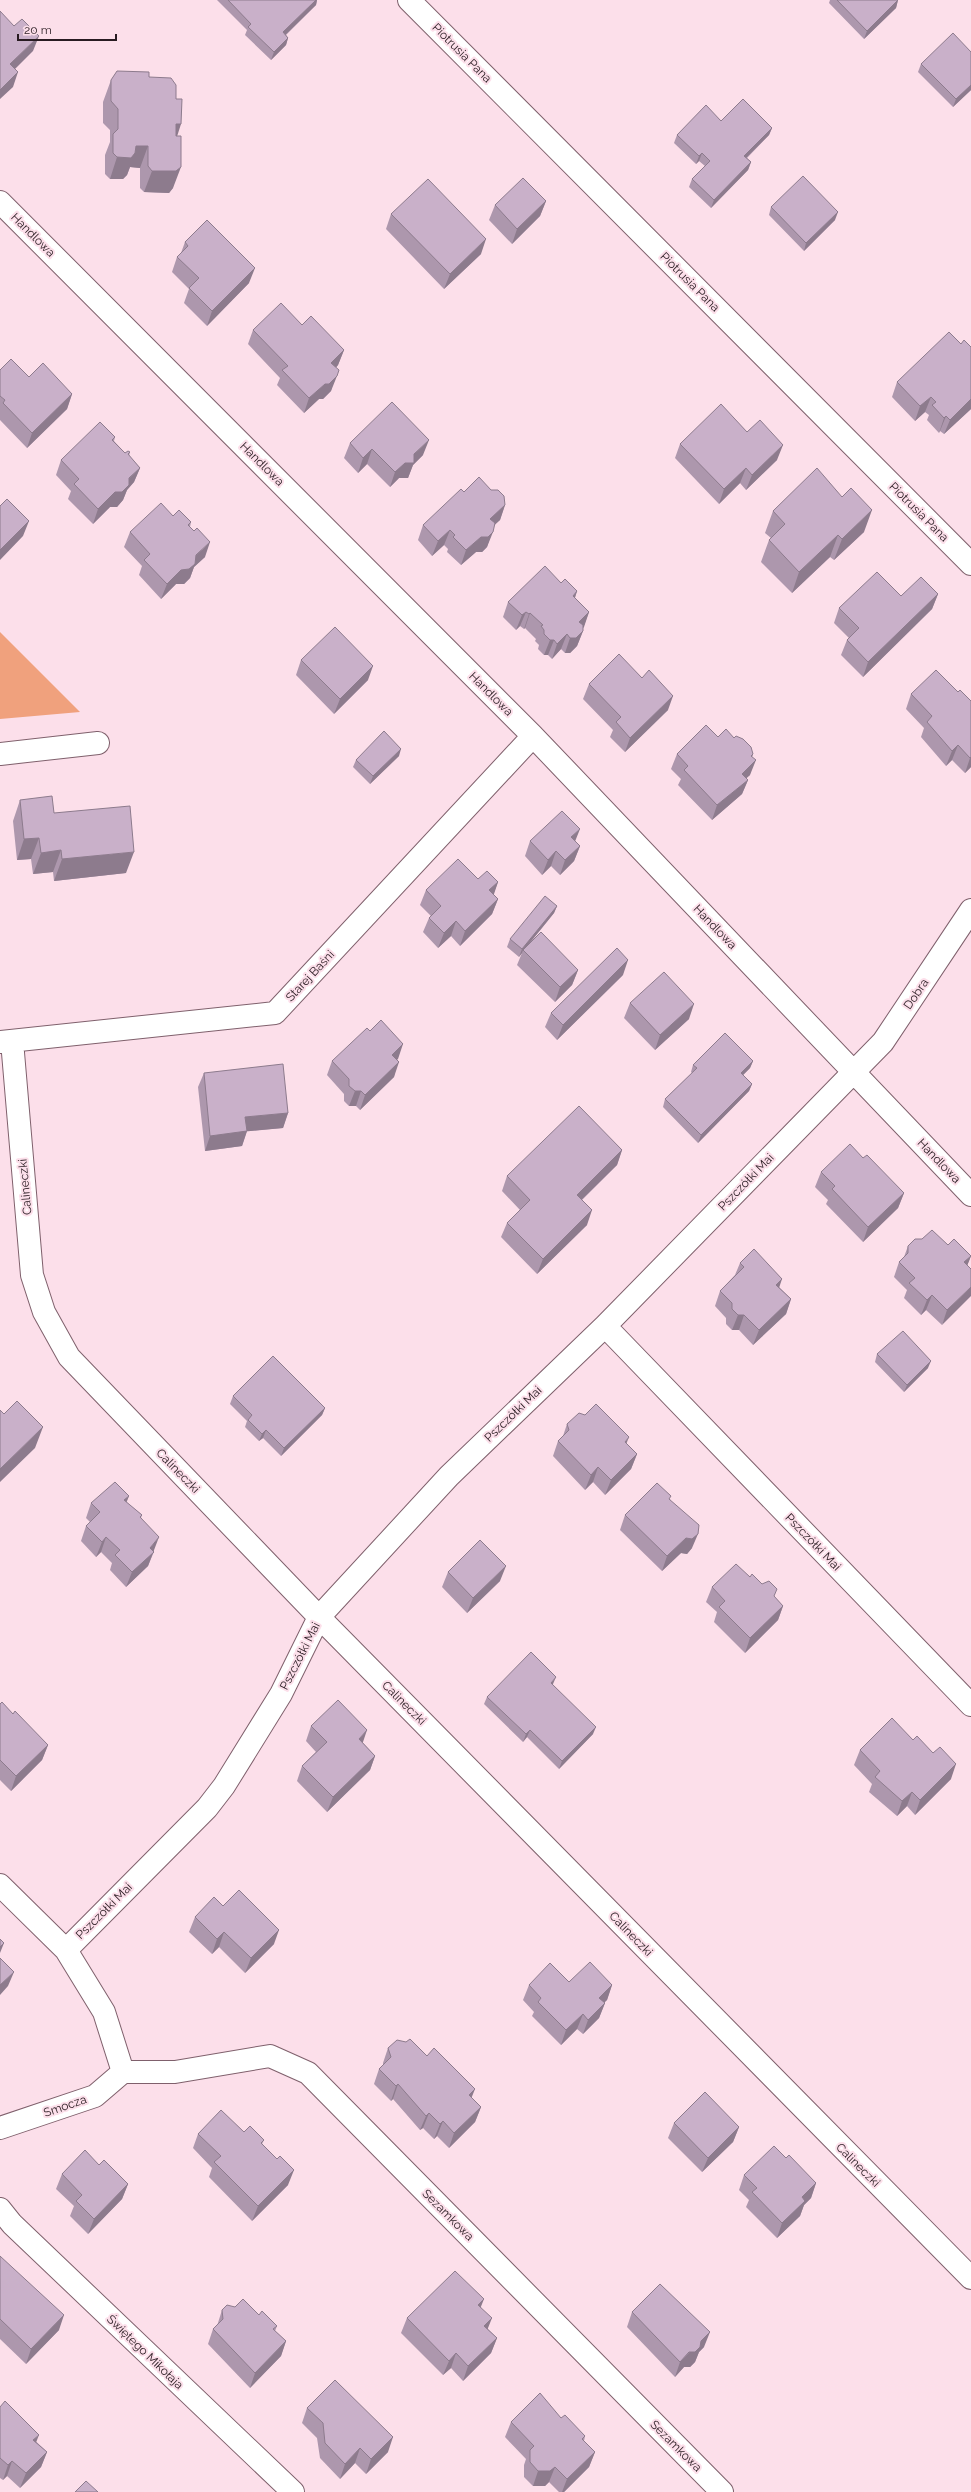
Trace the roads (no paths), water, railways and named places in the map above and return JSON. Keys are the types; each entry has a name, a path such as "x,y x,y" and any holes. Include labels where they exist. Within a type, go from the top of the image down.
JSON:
{"street":[{"name":"Piotrusia Pana","path":"409,0 971,564"},
{"name":"Handlowa","path":"0,202 533,736 971,1195"},
{"name":"Starej Baśni","path":"6,1041 275,1013 533,736"},
{"path":"0,754 98,743"},
{"name":"Dobra","path":"853,1072 883,1042 971,910"},
{"name":"Calineczki","path":"6,1041 32,1275 44,1312 69,1357 319,1617 971,2278"},
{"name":"Pszczółki Mai","path":"66,1950 207,1808 224,1786 281,1694 319,1617 449,1476 605,1326 853,1072"},
{"name":"Pszczółki Mai","path":"605,1326 971,1705"},
{"path":"0,1885 66,1950 104,2012 123,2072"},
{"name":"Sezamkowa","path":"123,2072 175,2072 270,2056 308,2073 722,2492"},
{"name":"Smocza","path":"0,2128 95,2096 123,2072"},
{"name":"Świętego Mikołaja","path":"0,2209 12,2224 293,2492"}]}
